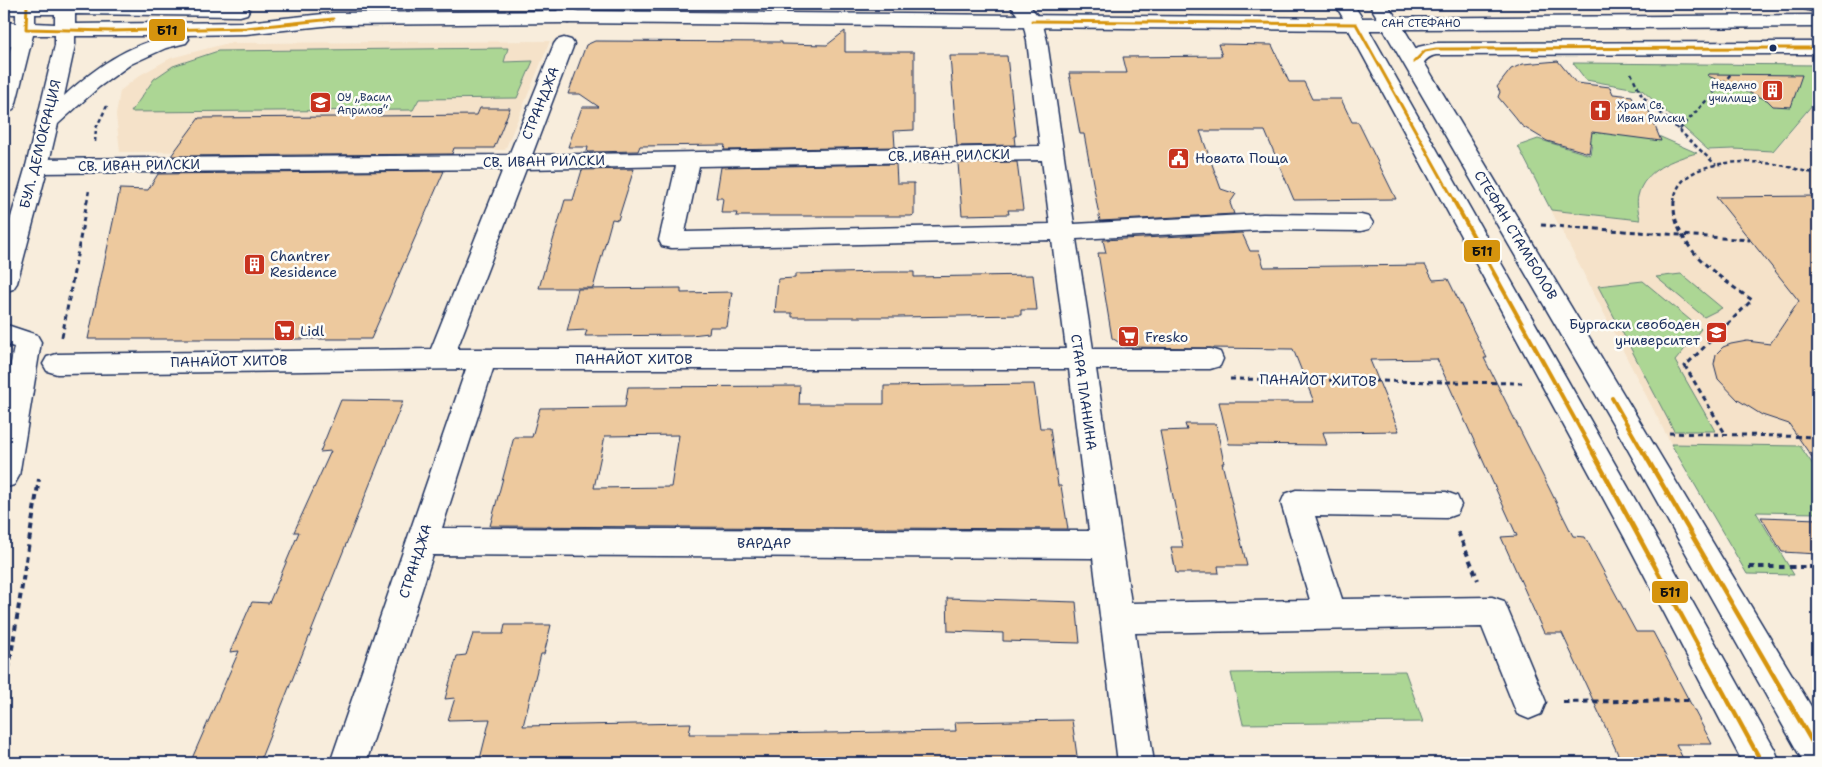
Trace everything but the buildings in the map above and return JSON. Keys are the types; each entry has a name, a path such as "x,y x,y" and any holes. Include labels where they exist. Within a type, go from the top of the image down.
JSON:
{"main road":[{"name":"СТЕФАН СТАМБОЛОВ","path":"1378,4 1633,432 1818,752"},
{"name":"САН СТЕФАНО","path":"4,8 68,5 260,10 333,19"},
{"name":"БУЛ. ДЕМОКРАЦИЯ","path":"4,283 36,166 65,45 68,5"},
{"path":"4,108 26,29 26,6"},
{"name":"САН СТЕФАНО","path":"4,28 66,30 246,28 333,19 567,10 1350,14 1390,23 1814,10"},
{"name":"СТАРА ПЛАНИНА","path":"1025,12 1037,41 1052,154 1065,232 1080,359 1136,763"},
{"path":"1350,14 1638,533 1762,763"},
{"path":"47,122 100,74 134,53 169,40 246,28"},
{"path":"4,42 26,29"},
{"name":"СТРАНДЖА","path":"440,358 564,44"},
{"name":"САН СТЕФАНО","path":"1414,62 1425,51 1436,49 1818,48"},
{"name":"СВ. ИВАН РИЛСКИ","path":"36,166 517,162 1052,154"},
{"path":"689,158 671,240 1065,232 1263,222 1361,223"},
{"path":"427,183 437,162"},
{"path":"4,334 28,342 4,476"},
{"name":"ПАНАЙОТ ХИТОВ","path":"57,364 440,358 1080,359 1215,369"},
{"name":"СТРАНДЖА","path":"348,763 483,359"},
{"path":"1331,614 1296,503 1446,505"},
{"name":"ВАРДАР","path":"422,541 1105,545"},
{"path":"1117,618 1492,612 1530,702"}],"path":[{"path":"1680,130 1754,48"},
{"path":"1619,49 1642,96 1716,165"},
{"path":"1726,435 1685,366 1752,300 1719,277 1695,253 1683,235 1673,212 1672,200 1675,190 1683,180 1697,170 1716,165 1744,162 1780,165 1818,172"},
{"path":"1508,222 1750,240"},
{"name":"ПАНАЙОТ ХИТОВ","path":"1215,369 1555,383"},
{"path":"1633,432 1818,437"},
{"path":"1446,505 1492,612"},
{"path":"1710,567 1818,567"},
{"path":"1530,702 1726,699"}],"shaded area":[{"name":"ОУ „Васил Априлов“","path":"550,41 505,150 120,152 116,115 120,91 140,75 171,58 228,43"},
{"name":"Бургаски свободен университет","path":"1818,99 1818,448 1671,444 1551,210 1640,220 1637,198 1641,187 1655,170 1668,162 1686,155 1708,151 1734,149 1774,151"}],"green space":[{"path":"508,48 504,62 533,61 517,98 419,99 413,110 131,112 154,79 173,66 218,51"},
{"path":"1573,63 1818,65 1818,98 1773,151 1708,150 1642,90 1586,80"},
{"path":"1574,130 1647,131 1697,153 1669,162 1646,179 1637,199 1640,220 1551,210 1518,146 1538,139 1590,155 1592,143"},
{"path":"1681,274 1722,308 1704,317 1656,277"},
{"path":"1643,281 1701,329 1675,361 1715,431 1674,431 1598,286"},
{"path":"1671,444 1800,446 1818,472 1818,513 1756,512 1794,575 1747,574"},
{"path":"1405,671 1423,722 1243,724 1231,673"}],"transit line":[{"name":"Б11","path":"27,4 26,29 111,31 246,28 333,19"},
{"name":"Б11","path":"1032,21 1356,24 1638,533 1762,763"},
{"name":"Б11","path":"1414,62 1425,51 1436,49 1818,48"},
{"name":"Б11","path":"1612,398 1818,752"}],"place":[{"name":"Неделно училище","path":"1773,91"},
{"name":"ОУ „Васил Априлов“","path":"321,103"},
{"name":"Храм Св. Иван Рилски","path":"1601,111"},
{"name":"Новата Поща","path":"1179,158"},
{"name":"Chantrer Residence","path":"254,264"},
{"name":"Lidl","path":"284,331"},
{"name":"Бургаски свободен университет","path":"1716,332"},
{"name":"Fresko","path":"1129,337"}]}
